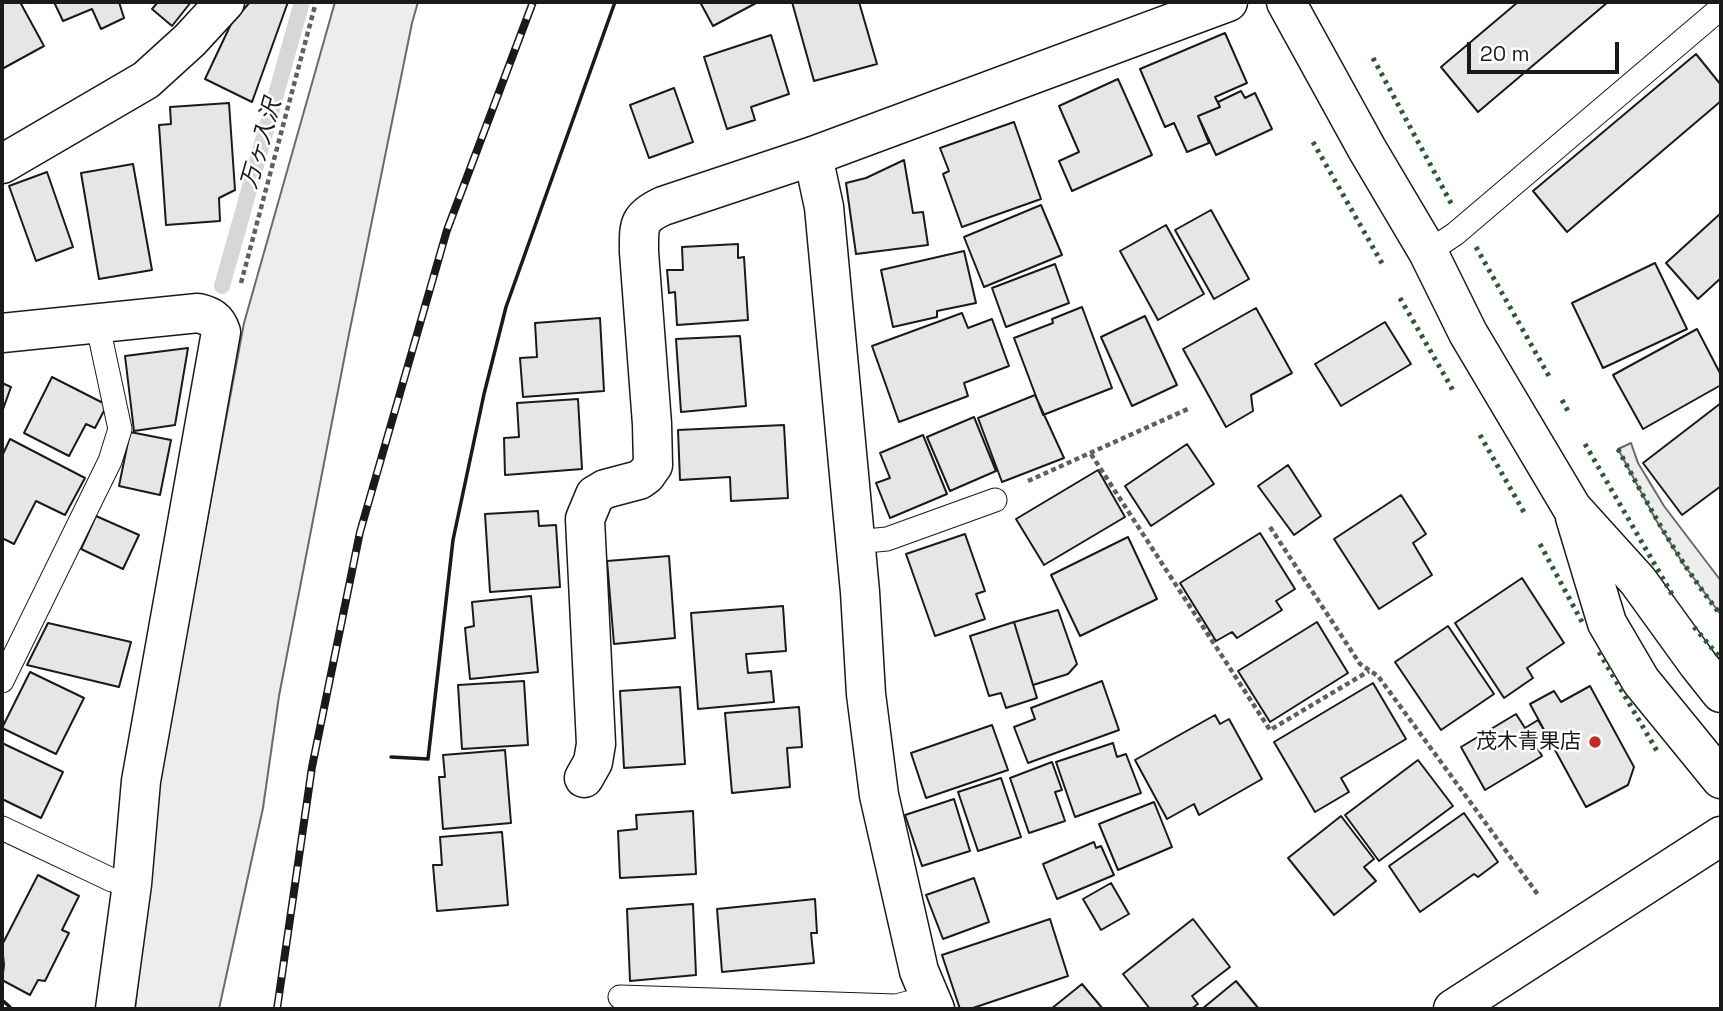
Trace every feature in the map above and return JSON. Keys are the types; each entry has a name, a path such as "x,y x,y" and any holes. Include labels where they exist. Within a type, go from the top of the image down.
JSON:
{"street":[{"path":"2,164 146,80 190,40 225,2"},
{"path":"584,778 593,762 596,744 585,519 595,495 605,489 639,480 653,465 639,228 647,214 663,206 813,156 1228,2"},
{"path":"1286,2 1428,253 1468,333 1572,508 1638,580 1721,693"},
{"path":"813,156 824,206 866,694 879,795 919,971 933,1003"},
{"path":"2,333 198,313 210,316 218,322 221,332 141,781 132,884 115,1009"},
{"path":"1572,508 1607,623 1641,681 1721,779"},
{"path":"1453,1009 1721,836"}],"lane":[{"path":"1428,253 1455,234 1721,10"},
{"path":"2,681 110,461 120,429 97,322"},
{"path":"855,542 887,539 995,500"},
{"path":"2,828 112,880 132,884"},
{"path":"620,997 896,1006 933,1003"}],"path":[{"path":"218,322 236,297 240,286 316,2"},
{"path":"995,500 1002,493 1190,408"},
{"path":"1091,454 1270,730 1369,671"},
{"path":"1270,527 1360,664 1378,676 1539,896"}],"shaded area":[{"path":"335,2 418,2 348,339 279,696 263,808 219,1009 135,1009 162,759 244,323"},
{"path":"1631,443 1638,463 1664,506 1721,581 1721,615 1684,565 1656,520 1618,449"}],"building":[{"path":"2,2 20,2 44,46 2,69"},
{"path":"54,2 119,2 124,18 101,29 92,9 63,21"},
{"path":"158,2 191,2 172,26 152,9"},
{"path":"250,2 288,2 252,102 205,79 231,24"},
{"path":"700,2 758,2 713,26"},
{"path":"792,2 859,2 877,64 814,81"},
{"path":"1518,2 1608,2 1478,112 1441,67"},
{"path":"1225,33 1247,83 1215,97 1220,107 1198,116 1209,143 1187,152 1174,123 1165,127 1140,69"},
{"path":"771,35 789,94 751,107 755,120 727,129 704,57"},
{"path":"1696,54 1721,85 1721,101 1567,232 1533,191"},
{"path":"1118,79 1152,155 1072,191 1059,161 1079,152 1059,106"},
{"path":"674,88 693,142 649,158 630,105"},
{"path":"1241,91 1245,98 1255,93 1272,129 1216,155 1198,116 1220,107 1218,102"},
{"path":"229,103 235,190 219,198 220,221 166,225 159,125 171,124 170,107"},
{"path":"1014,122 1041,199 962,227 943,174 949,171 940,148"},
{"path":"904,160 913,213 923,212 928,245 856,254 846,183 866,178"},
{"path":"133,164 152,270 99,279 81,173"},
{"path":"47,172 73,247 36,261 9,186"},
{"path":"1041,205 1062,255 984,287 964,237"},
{"path":"1211,210 1249,279 1214,299 1175,230"},
{"path":"1721,213 1721,278 1698,299 1666,263"},
{"path":"1166,225 1204,294 1158,320 1120,251"},
{"path":"738,244 738,258 744,257 748,320 677,325 675,292 669,293 667,270 683,270 682,247"},
{"path":"964,251 976,303 937,311 937,317 893,327 881,270"},
{"path":"1655,263 1687,329 1603,368 1572,303"},
{"path":"1055,264 1069,303 1006,327 992,288"},
{"path":"1082,307 1112,388 1043,415 1014,338 1053,323 1052,319"},
{"path":"1256,308 1292,373 1251,395 1253,411 1226,427 1183,349"},
{"path":"962,313 968,328 992,319 1009,366 964,383 968,396 899,422 872,346"},
{"path":"1145,316 1177,385 1132,406 1101,337"},
{"path":"600,318 604,391 523,397 520,358 537,357 535,323"},
{"path":"1385,322 1411,364 1341,406 1315,364"},
{"path":"1697,329 1721,375 1721,385 1643,429 1613,375"},
{"path":"740,336 746,406 681,412 676,339"},
{"path":"188,348 175,425 134,431 125,356"},
{"path":"52,377 107,405 95,428 86,424 69,456 24,433"},
{"path":"2,383 11,387 2,412"},
{"path":"1035,395 1064,458 1002,482 978,418"},
{"path":"578,399 582,469 505,475 504,438 519,437 517,403"},
{"path":"1721,403 1721,486 1682,515 1643,463"},
{"path":"974,417 996,471 950,491 927,437"},
{"path":"784,425 788,498 731,501 730,477 680,480 678,430"},
{"path":"130,432 171,440 160,495 119,486"},
{"path":"923,435 947,494 890,518 876,483 890,478 880,453"},
{"path":"10,439 85,478 65,515 36,501 14,544 2,538 2,456"},
{"path":"1187,444 1214,484 1151,526 1125,486"},
{"path":"1288,465 1321,516 1294,535 1258,486"},
{"path":"1098,470 1125,517 1044,565 1016,519"},
{"path":"1401,495 1426,534 1413,543 1432,575 1379,609 1334,539"},
{"path":"538,511 539,526 556,525 560,587 490,592 485,514"},
{"path":"96,516 139,535 123,569 81,549"},
{"path":"1260,533 1295,589 1276,601 1282,610 1237,638 1232,632 1216,641 1180,583"},
{"path":"965,534 985,591 976,594 985,619 935,636 906,554"},
{"path":"1128,537 1157,599 1080,636 1051,575"},
{"path":"669,556 675,638 614,644 607,561"},
{"path":"1522,578 1564,643 1527,668 1533,678 1504,698 1455,623"},
{"path":"531,596 538,672 470,679 465,628 474,626 472,602"},
{"path":"783,606 786,651 746,654 748,673 771,671 774,702 698,709 691,613"},
{"path":"1058,610 1077,664 1068,674 1033,685 1014,622"},
{"path":"1014,622 1037,698 1006,708 1001,693 989,696 970,636"},
{"path":"1317,622 1348,673 1270,722 1238,671"},
{"path":"48,623 131,642 119,687 27,665"},
{"path":"1448,626 1494,694 1441,730 1395,662"},
{"path":"30,672 84,698 56,754 2,728"},
{"path":"524,681 528,745 462,749 458,685"},
{"path":"1102,681 1119,730 1028,763 1014,727 1035,719 1031,708"},
{"path":"1373,683 1406,739 1341,778 1349,792 1315,812 1274,742"},
{"path":"1590,686 1634,767 1628,785 1586,807 1530,704 1554,691 1561,702"},
{"path":"680,687 685,764 624,768 620,691"},
{"path":"799,707 802,747 787,748 790,787 732,793 725,713"},
{"path":"1516,714 1525,728 1538,720 1551,742 1538,749 1542,756 1485,790 1461,747"},
{"path":"1215,715 1220,724 1229,719 1262,779 1199,815 1194,804 1167,819 1135,760"},
{"path":"992,725 1008,770 926,798 911,753"},
{"path":"2,743 63,772 41,818 2,799"},
{"path":"1113,743 1117,757 1126,754 1141,793 1075,817 1056,762"},
{"path":"505,750 511,823 443,829 439,777 445,777 443,755"},
{"path":"1418,760 1453,806 1379,861 1345,815"},
{"path":"1052,762 1062,790 1055,792 1065,821 1029,833 1010,778"},
{"path":"1001,778 1021,837 978,851 958,792"},
{"path":"954,799 970,851 922,866 905,815"},
{"path":"1154,802 1172,847 1118,870 1099,824"},
{"path":"693,811 696,874 620,878 618,831 637,829 636,815"},
{"path":"1464,813 1498,862 1478,877 1474,874 1420,912 1389,866"},
{"path":"1341,816 1374,859 1364,867 1376,881 1334,915 1288,858"},
{"path":"502,832 508,905 437,911 433,865 442,865 440,837"},
{"path":"1094,842 1096,848 1101,846 1114,875 1057,899 1043,864"},
{"path":"38,875 79,896 62,930 69,933 45,981 38,980 30,995 2,980 2,945"},
{"path":"974,878 989,922 943,939 926,895"},
{"path":"1111,883 1129,914 1101,930 1083,899"},
{"path":"815,899 817,933 811,933 814,963 722,972 717,909"},
{"path":"693,904 696,975 630,981 627,909"},
{"path":"1050,919 1068,976 970,1009 960,1009 942,955"},
{"path":"1193,919 1230,967 1192,996 1198,1004 1191,1009 1150,1009 1123,974"},
{"path":"1236,981 1259,1009 1202,1009"},
{"path":"1082,984 1103,1009 1051,1009"}],"waterway":[{"name":"万ヶ入沢","path":"222,286 302,2"}],"railway":[{"path":"277,1009 312,767 360,532 447,230 533,2"}],"hedge":[{"path":"1373,58 1452,205"},
{"path":"1313,142 1383,265"},
{"path":"1476,247 1550,378"},
{"path":"1400,298 1454,392"},
{"path":"1562,400 1570,415"},
{"path":"1480,435 1525,514"},
{"path":"1585,444 1673,596"},
{"path":"1618,449 1653,514 1721,615"},
{"path":"1540,544 1582,622"},
{"path":"1694,627 1721,659"},
{"path":"1599,652 1657,751"}],"wall":[{"path":"391,757 428,759 453,540 484,394 506,307 615,2"},
{"path":"2,1000 9,1009"}],"place":[{"name":"茂木青果店","path":"1595,742"}]}
